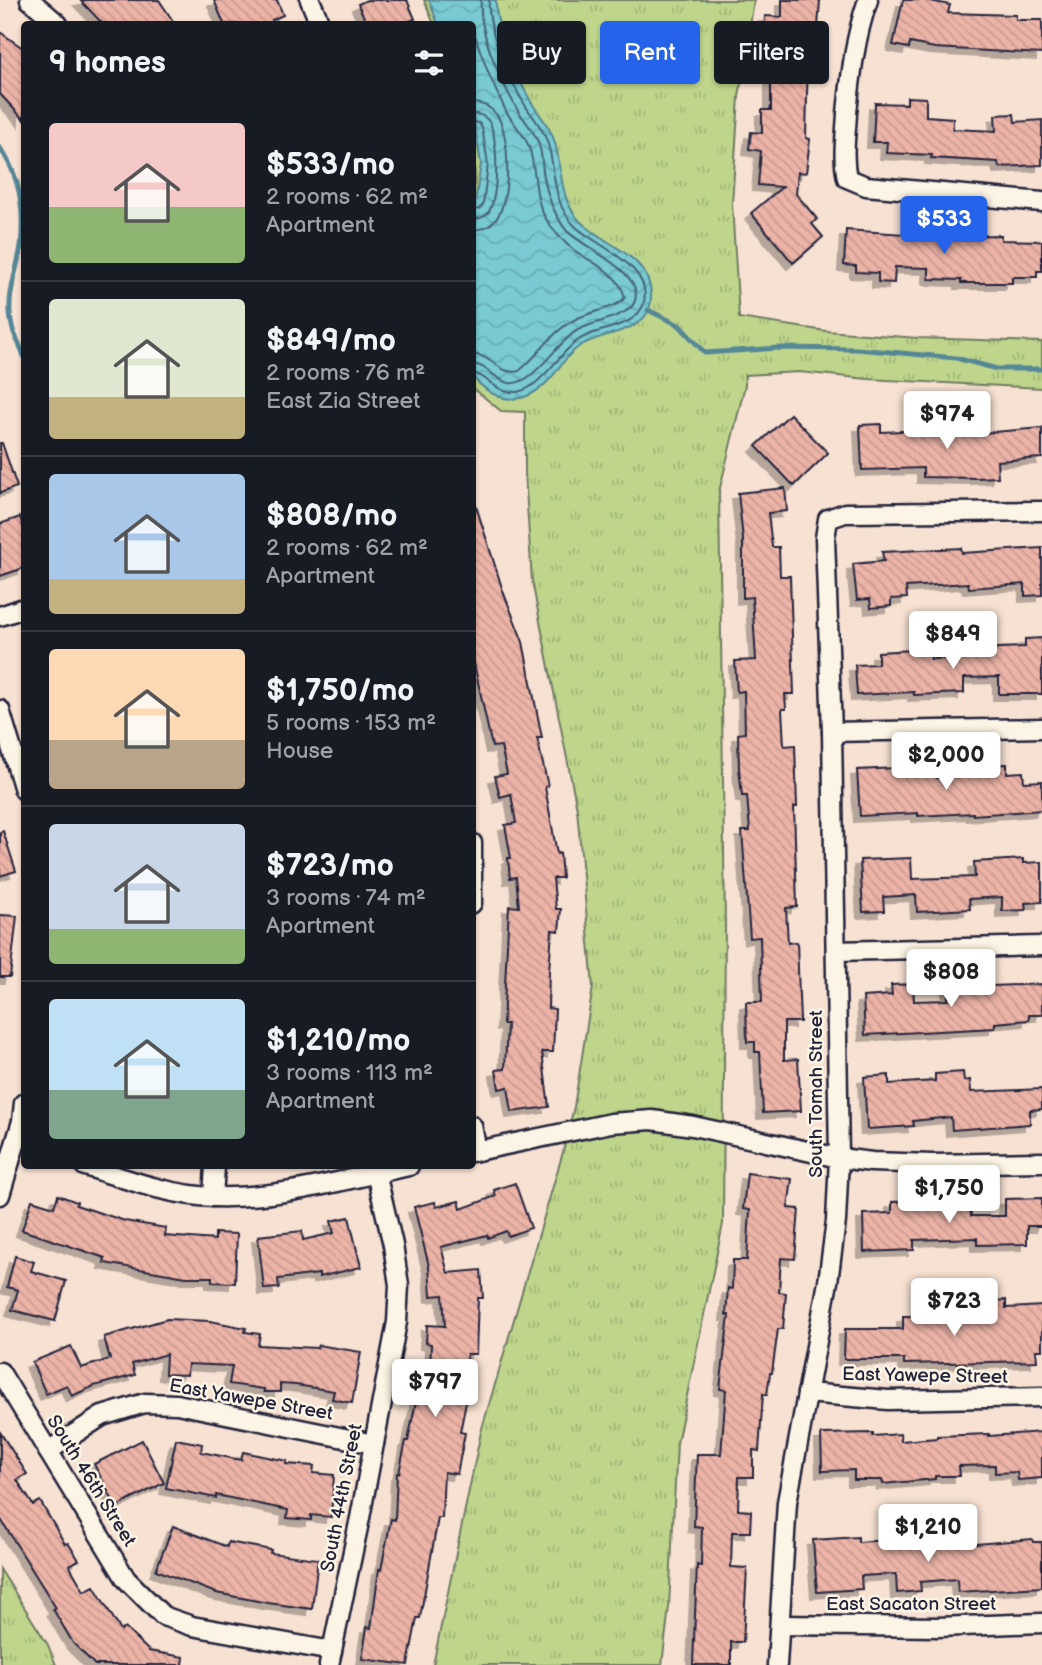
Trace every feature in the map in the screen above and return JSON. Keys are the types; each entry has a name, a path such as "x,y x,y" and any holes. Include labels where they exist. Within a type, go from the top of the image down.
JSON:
{"street":[{"path":"30,0 54,21"},
{"path":"310,0 319,21"},
{"path":"868,0 859,24 852,65 843,160 847,178 866,186 1042,202"},
{"name":"South Tomah Street","path":"778,1665 787,1502 836,1222 839,1158 832,732 825,538 828,519 845,513 1042,511"},
{"path":"0,616 21,609"},
{"path":"0,710 21,780"},
{"path":"832,732 1042,728"},
{"path":"836,951 1042,946"},
{"path":"0,1195 21,1114"},
{"path":"476,1151 611,1123 652,1120 693,1126 839,1158 872,1162 1042,1162"},
{"path":"96,1169 181,1193 212,1197 288,1192 395,1169"},
{"path":"212,1197 215,1169"},
{"name":"South 44th Street","path":"331,1658 397,1322 399,1285 393,1245 376,1173"},
{"name":"South 46th Street","path":"0,1372 127,1579 163,1616 192,1626 331,1658"},
{"name":"East Yawepe Street","path":"807,1393 888,1400 1042,1397"},
{"name":"East Yawepe Street","path":"48,1451 102,1416 145,1403 177,1404 374,1444"},
{"name":"East Sacaton Street","path":"780,1625 938,1628 1042,1623"}],"green space":[{"path":"424,0 754,0 751,21 714,21 714,84 741,84 732,204 739,318 826,331 918,338 1042,342 1042,388 868,379 799,372 745,375 745,385 719,492 725,923 723,1224 677,1443 669,1607 662,1665 433,1665 481,1432 574,1107 593,987 577,809 532,581 525,474 525,412 501,411 476,390 476,21 433,21"},
{"path":"0,1569 48,1645 56,1665 0,1665"}],"water":[{"path":"429,0 496,0 498,21 497,84 522,84 552,134 564,192 572,211 588,228 634,260 649,283 651,298 648,310 633,326 577,348 540,389 520,398 510,399 491,393 476,380 476,196 481,164 476,134 476,21 437,21"}],"building":[{"path":"80,0 159,0 173,21 100,21"},
{"path":"214,0 277,0 283,15 272,21 223,21"},
{"path":"367,0 407,0 415,19 366,21 358,4"},
{"path":"782,0 820,0 818,21 765,21 765,16 782,17"},
{"path":"903,0 926,0 950,5 948,13 1016,15 1016,20 1042,20 1042,54 935,48 910,43 909,48 893,45"},
{"path":"0,32 21,47 21,117 0,94"},
{"path":"771,84 807,84 806,138 810,139 806,173 798,172 796,194 817,219 812,224 823,237 793,263 751,213 782,187 758,185 761,151 749,149 751,132 762,133 762,110 771,110"},
{"path":"907,97 926,98 926,116 953,118 953,129 996,131 995,115 1014,114 1015,122 1042,120 1042,165 999,167 998,162 886,153 887,142 873,142 875,103 907,104"},
{"path":"846,230 904,234 955,233 955,236 1001,235 1001,240 1042,241 1042,271 1037,271 1037,277 1012,277 1012,283 961,283 961,280 929,279 929,268 895,267 894,283 878,282 878,273 856,272 856,266 844,265"},
{"path":"790,414 828,453 794,486 756,446"},
{"path":"881,424 881,432 923,430 922,425 940,425 940,433 969,434 1042,428 1042,458 997,461 998,477 923,477 923,468 862,470 860,425"},
{"path":"0,443 17,487 0,493"},
{"path":"785,488 787,511 768,513 772,547 779,547 780,576 790,576 794,694 785,694 786,709 782,709 784,746 795,745 797,907 786,908 788,943 797,942 800,1022 784,1022 784,1060 798,1059 801,1111 763,1113 760,1052 755,1052 755,1042 747,1042 746,1002 762,1002 760,937 750,938 742,831 750,831 747,796 742,796 739,768 738,734 745,733 744,691 737,692 735,661 756,660 752,597 743,598 743,539 738,493"},
{"path":"476,506 503,591 523,642 542,738 537,738 548,786 545,787 557,854 560,853 562,878 553,878 556,909 561,909 559,931 552,930 549,971 548,1008 555,1009 553,1052 542,1052 549,1107 512,1112 508,1087 499,1089 496,1070 505,1069 507,1024 503,1024 509,906 519,907 516,877 510,878 508,858 511,858 505,825 516,823 511,794 500,797 495,776 507,774 501,746 492,747 476,673"},
{"path":"20,517 21,520 21,569 0,576 0,524"},
{"path":"961,548 962,553 1042,548 1042,595 1025,596 1025,584 969,588 968,583 906,587 907,598 891,599 891,606 871,608 870,599 857,600 853,564 884,561 882,552"},
{"path":"1042,638 1042,694 999,694 999,677 964,678 964,693 857,695 855,665 878,664 878,652 930,647 931,659 970,658 969,649 1025,647 1025,639"},
{"path":"1007,764 1007,773 1023,772 1024,782 1042,781 1042,810 973,815 918,816 918,813 860,816 857,770 937,766 937,778 971,776 970,766"},
{"path":"3,831 16,871 0,876 0,832"},
{"path":"911,858 912,879 975,877 974,862 1023,859 1023,863 1042,862 1042,902 1025,903 1026,910 1002,911 1002,897 969,899 970,909 917,912 916,895 883,897 884,911 863,912 860,860"},
{"path":"0,915 17,916 10,977 0,977"},
{"path":"968,983 969,987 1042,984 1042,1015 1029,1015 1029,1020 995,1023 995,1028 865,1035 863,997 892,995 891,985 913,984 914,1001 948,1000 948,984"},
{"path":"963,1072 964,1081 970,1080 971,1092 1042,1089 1042,1109 1030,1110 1030,1124 952,1130 951,1117 913,1121 914,1126 867,1129 864,1077 889,1075 889,1084 935,1081 935,1074"},
{"path":"747,1173 792,1179 788,1208 799,1209 795,1259 781,1258 779,1292 786,1293 783,1329 778,1329 767,1395 763,1394 759,1451 753,1450 753,1477 739,1477 738,1510 751,1511 750,1532 732,1532 731,1567 747,1568 743,1642 731,1642 731,1665 693,1665 697,1565 701,1566 702,1527 694,1526 697,1454 721,1454 726,1390 720,1389 729,1315 726,1315 728,1288 732,1289 733,1260 747,1260 750,1210 743,1209"},
{"path":"515,1183 531,1228 508,1236 506,1231 488,1238 487,1235 441,1247 448,1273 481,1270 483,1298 478,1298 476,1354 467,1354 467,1381 470,1382 460,1432 465,1433 457,1474 444,1472 442,1518 438,1518 420,1618 417,1618 408,1665 362,1659 367,1627 371,1628 379,1569 381,1570 391,1519 395,1520 397,1473 408,1441 422,1372 430,1374 431,1344 426,1343 427,1325 445,1326 443,1295 431,1296 429,1266 414,1207 435,1202 436,1207 459,1201 461,1209 496,1196 494,1190"},
{"path":"58,1195 77,1202 76,1205 125,1221 166,1228 165,1236 215,1240 215,1233 237,1234 235,1283 212,1282 212,1277 186,1277 104,1263 105,1258 22,1230 32,1200 54,1207"},
{"path":"1042,1198 1042,1226 1027,1226 1027,1244 977,1245 977,1238 914,1240 914,1250 864,1252 863,1214 892,1213 892,1202 912,1201 913,1207 970,1205 971,1216 1005,1216 1005,1199"},
{"path":"349,1217 361,1267 319,1277 319,1274 278,1279 279,1288 264,1289 258,1236 302,1231 303,1240 334,1233 331,1221"},
{"path":"15,1256 34,1262 31,1271 66,1281 55,1321 12,1310 18,1290 7,1287"},
{"path":"1006,1300 1006,1308 1042,1306 1042,1350 1036,1350 1037,1361 904,1364 904,1359 844,1359 845,1329 903,1329 903,1316 984,1319 983,1302"},
{"path":"167,1319 210,1321 246,1328 245,1332 260,1334 258,1345 317,1348 318,1345 361,1352 352,1403 332,1399 334,1391 296,1385 280,1384 280,1392 264,1392 264,1389 229,1384 232,1366 188,1364 187,1375 165,1374 166,1354 132,1364 135,1375 94,1386 72,1396 67,1385 46,1394 32,1362 71,1346 81,1368 110,1359 104,1337"},
{"path":"0,1432 27,1474 17,1480 33,1505 40,1501 65,1544 68,1543 79,1560 69,1565 84,1591 94,1586 121,1631 125,1628 149,1651 184,1657 183,1665 95,1665 73,1643 53,1609 56,1608 0,1518"},
{"path":"1042,1432 1042,1478 1018,1480 1017,1472 995,1473 995,1465 959,1466 960,1476 935,1476 935,1479 883,1484 882,1480 854,1480 854,1470 822,1471 821,1434 900,1434 901,1441 937,1436"},
{"path":"176,1439 202,1444 201,1452 241,1460 243,1452 287,1461 286,1464 314,1466 313,1473 334,1475 331,1517 311,1515 311,1520 287,1518 288,1510 166,1488"},
{"path":"142,1440 164,1483 116,1507 94,1464"},
{"path":"173,1526 227,1547 228,1542 271,1550 270,1553 318,1559 312,1609 216,1593 156,1570"},
{"path":"858,1537 858,1542 917,1538 918,1546 1032,1539 1033,1542 1042,1542 1042,1587 958,1592 957,1579 920,1582 921,1591 897,1593 896,1574 861,1576 862,1589 817,1592 813,1540"}],"waterway":[{"path":"0,148 12,170 20,194 21,207"},
{"path":"21,246 10,305 13,330 21,349"},
{"path":"648,310 679,325 705,353 778,348 857,349 956,358 997,369 1042,369"}]}
